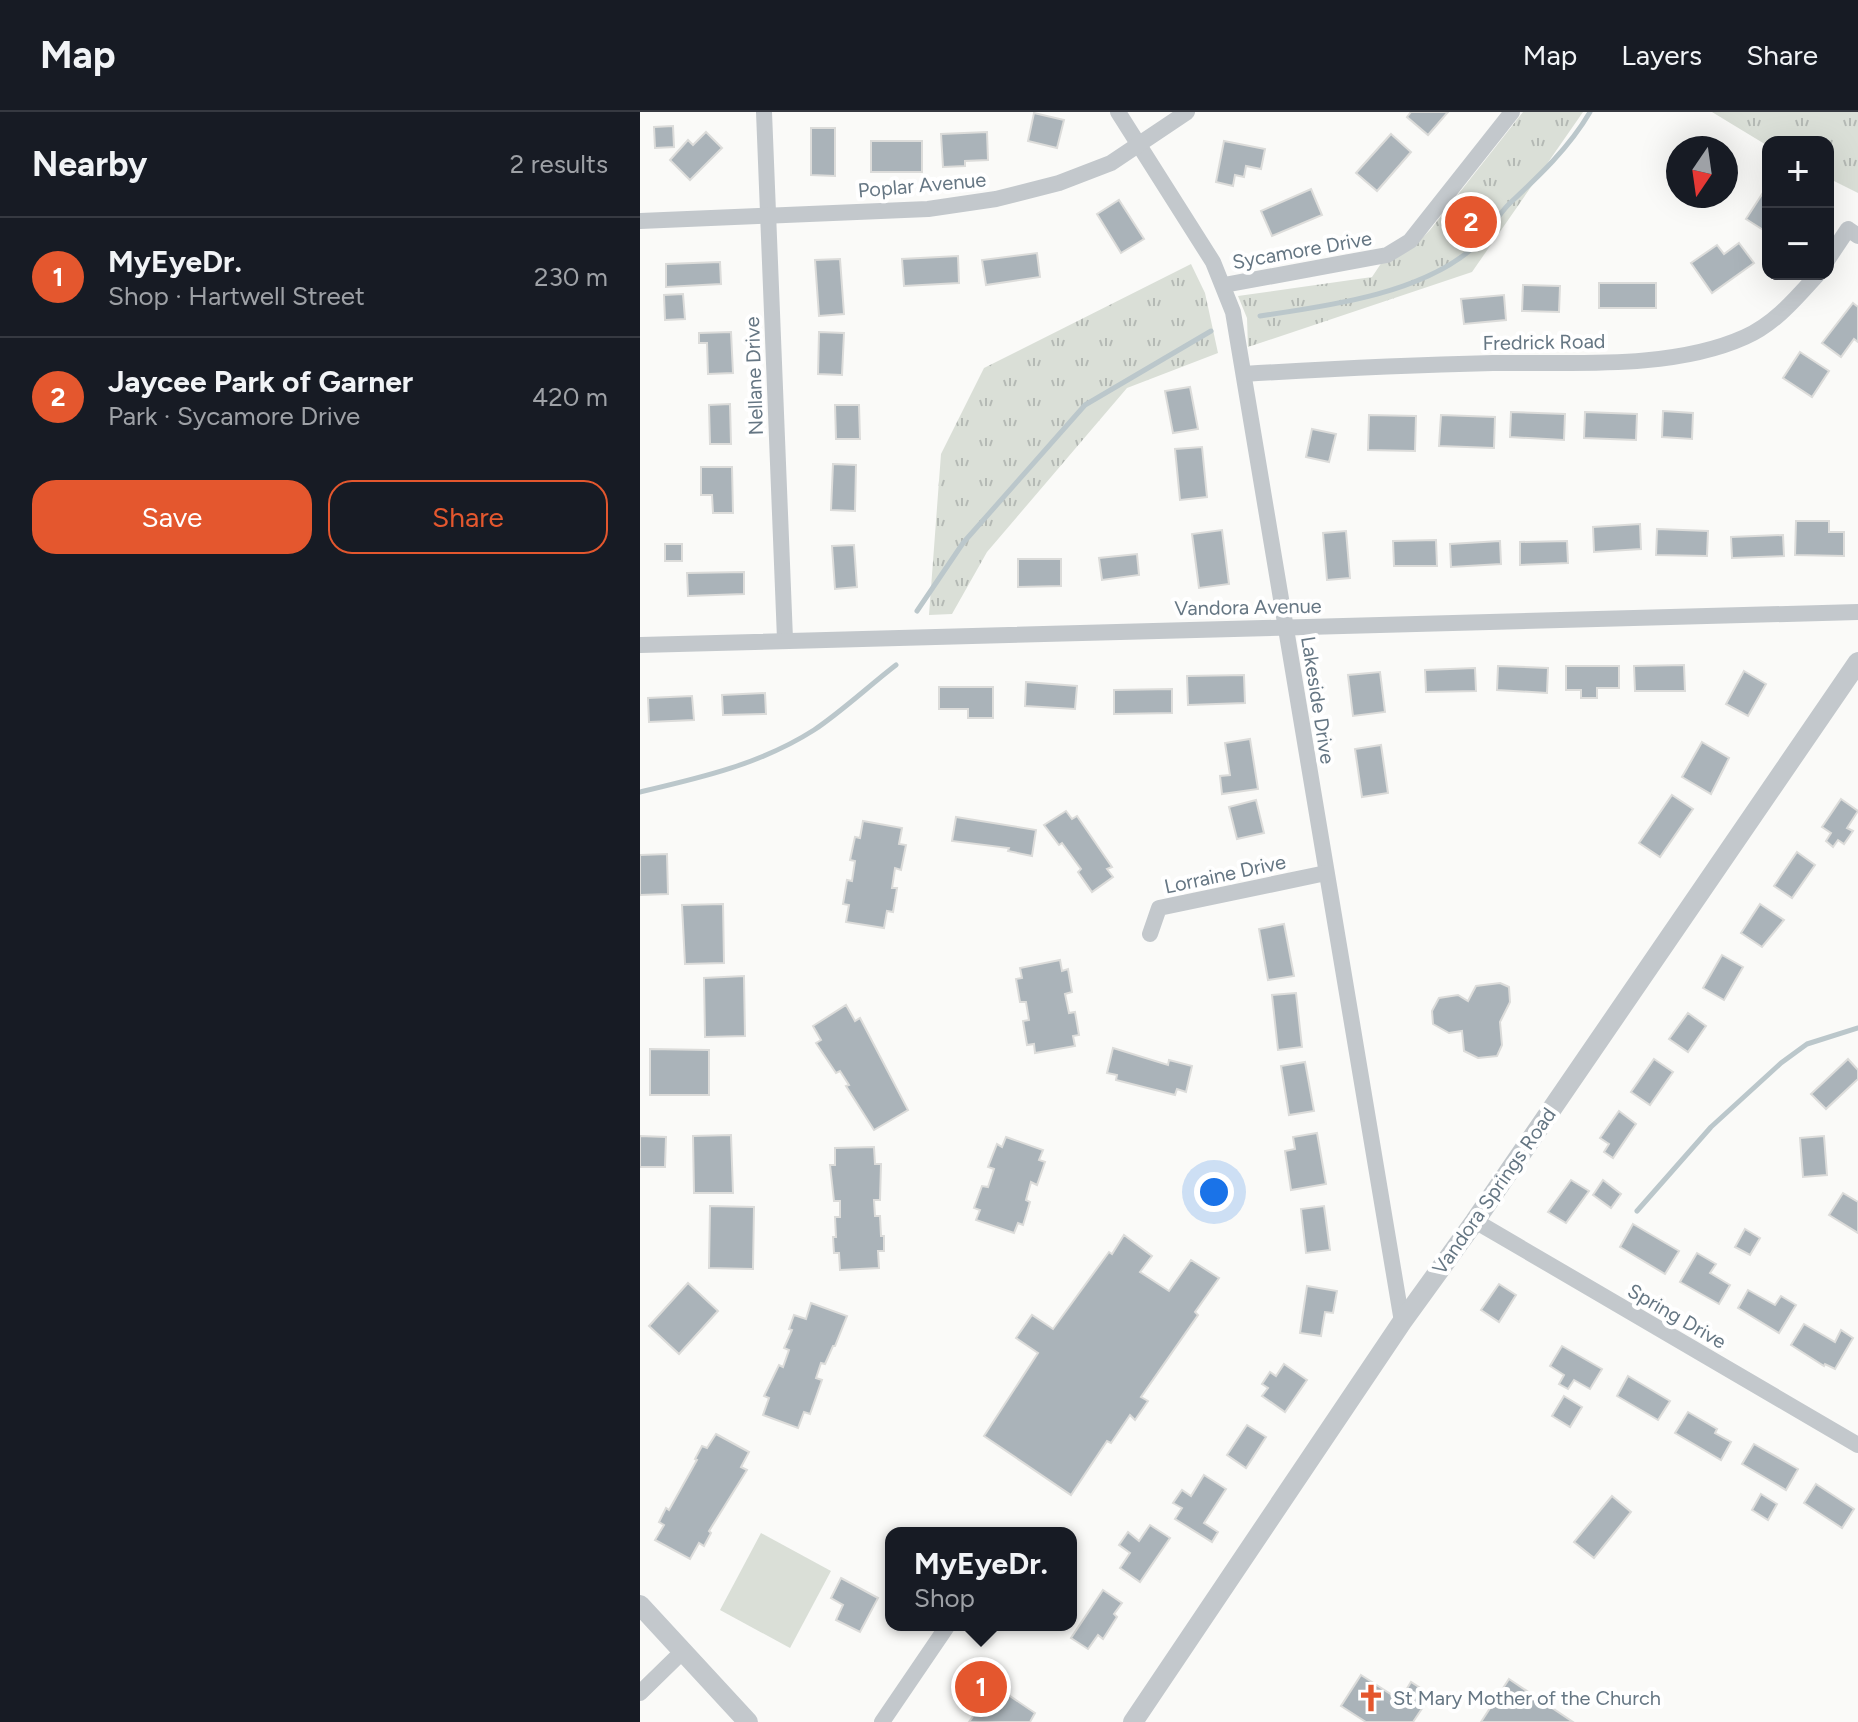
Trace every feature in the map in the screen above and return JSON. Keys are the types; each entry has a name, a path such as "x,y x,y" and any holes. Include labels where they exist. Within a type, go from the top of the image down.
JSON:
{"street":[{"name":"Nellane Drive","path":"764,112 785,639"},
{"name":"Lakeside Drive","path":"1118,112 1187,219 1224,285 1233,312 1402,1322"},
{"name":"Poplar Avenue","path":"640,221 928,209 996,199 1059,183 1111,163 1187,112"},
{"name":"Sycamore Drive","path":"1224,285 1387,255 1410,241 1512,112"},
{"path":"1834,250 1848,229 1858,236"},
{"name":"Fredrick Road","path":"1244,374 1387,366 1636,360 1696,353 1747,337 1788,308 1813,280"},
{"name":"Vandora Avenue","path":"640,645 1858,612"},
{"name":"Vandora Springs Road","path":"1133,1722 1402,1322 1475,1221 1858,662"},
{"name":"Lorraine Drive","path":"1150,934 1159,908 1326,873"},
{"name":"Spring Drive","path":"1475,1221 1858,1445"},
{"path":"640,1605 748,1722"},
{"path":"882,1722 944,1631"},
{"path":"640,1693 683,1651"}],"green space":[{"path":"1523,112 1583,112 1472,272 1248,347 1247,318 1238,296 1372,277 1384,259 1421,239 1430,230"},
{"path":"1712,112 1858,112 1858,193 1834,181 1834,136 1762,136 1762,142"},
{"path":"1191,264 1205,293 1218,353 1127,388 987,552 952,614 929,615 941,454 984,368"},
{"path":"761,1533 831,1571 790,1648 720,1610"}],"building":[{"path":"1411,112 1448,112 1428,135 1407,117"},
{"path":"1034,113 1064,120 1057,148 1028,141"},
{"path":"673,126 674,147 655,148 654,127"},
{"path":"811,128 835,128 835,176 811,175"},
{"path":"706,132 722,148 690,180 670,160 688,140 693,145"},
{"path":"987,132 988,160 965,161 965,166 943,167 941,134"},
{"path":"1391,134 1411,152 1377,191 1356,173"},
{"path":"871,141 922,141 922,172 871,172"},
{"path":"1224,141 1265,149 1261,169 1246,166 1244,177 1235,175 1233,186 1216,182"},
{"path":"1311,189 1322,215 1272,236 1261,211"},
{"path":"1762,194 1762,229 1746,219"},
{"path":"1119,200 1144,239 1121,253 1097,214"},
{"path":"1739,243 1754,263 1712,293 1691,263 1717,245 1724,254"},
{"path":"1037,253 1040,277 986,285 982,260"},
{"path":"958,256 959,283 904,286 902,259"},
{"path":"840,259 844,314 819,316 815,260"},
{"path":"720,262 721,284 666,287 666,264"},
{"path":"1599,283 1656,283 1656,308 1599,308"},
{"path":"1523,285 1560,286 1559,312 1522,311"},
{"path":"683,294 685,319 665,320 664,295"},
{"path":"1504,295 1506,320 1464,324 1461,299"},
{"path":"1853,303 1858,307 1858,342 1854,339 1841,357 1822,343"},
{"path":"731,332 733,373 708,374 707,343 699,343 699,333"},
{"path":"819,332 844,333 842,375 818,374"},
{"path":"1800,352 1829,371 1812,397 1783,378"},
{"path":"1190,387 1198,429 1173,433 1165,391"},
{"path":"730,404 731,444 710,444 709,405"},
{"path":"835,405 859,405 860,439 836,439"},
{"path":"1663,411 1693,413 1692,439 1662,437"},
{"path":"1511,412 1565,414 1564,440 1510,437"},
{"path":"1585,412 1637,414 1636,440 1584,438"},
{"path":"1369,415 1416,416 1415,451 1368,450"},
{"path":"1441,415 1495,417 1494,448 1439,446"},
{"path":"1312,429 1336,434 1329,462 1306,457"},
{"path":"1202,447 1207,497 1180,500 1175,449"},
{"path":"833,464 856,465 855,511 831,510"},
{"path":"701,467 732,467 733,513 713,513 712,495 701,495"},
{"path":"1796,521 1829,521 1829,532 1844,532 1844,556 1795,555"},
{"path":"1640,524 1641,549 1594,552 1593,527"},
{"path":"1657,529 1708,531 1707,556 1656,555"},
{"path":"1222,530 1229,584 1199,588 1192,534"},
{"path":"1346,531 1350,578 1327,580 1323,533"},
{"path":"1783,535 1784,556 1732,558 1731,537"},
{"path":"1436,540 1437,566 1394,566 1393,541"},
{"path":"1500,541 1501,564 1451,567 1450,544"},
{"path":"1567,541 1568,563 1520,565 1520,542"},
{"path":"665,544 682,544 682,561 665,561"},
{"path":"854,545 857,587 835,589 832,546"},
{"path":"1137,554 1139,575 1102,580 1099,558"},
{"path":"1018,559 1061,559 1061,586 1018,587"},
{"path":"744,572 744,594 688,596 687,573"},
{"path":"1684,665 1685,691 1635,691 1634,666"},
{"path":"1498,666 1548,668 1547,693 1497,690"},
{"path":"1566,666 1619,666 1619,688 1597,688 1597,698 1581,698 1581,690 1566,690"},
{"path":"1475,668 1476,691 1426,692 1425,670"},
{"path":"1744,671 1766,684 1748,716 1726,704"},
{"path":"1380,672 1385,712 1353,716 1348,675"},
{"path":"1244,675 1245,703 1188,705 1187,676"},
{"path":"1026,682 1077,686 1075,709 1025,706"},
{"path":"939,687 993,687 993,718 968,718 968,709 939,709"},
{"path":"1172,689 1172,713 1114,714 1114,690"},
{"path":"765,693 766,714 723,715 722,695"},
{"path":"692,696 694,720 649,722 648,698"},
{"path":"1250,739 1258,789 1222,794 1220,776 1230,775 1225,743"},
{"path":"1702,742 1729,758 1711,794 1682,777"},
{"path":"1381,745 1388,793 1362,797 1355,749"},
{"path":"1672,795 1693,809 1660,857 1639,843"},
{"path":"1841,799 1858,811 1847,828 1853,831 1844,844 1838,840 1833,847 1826,841 1831,833 1822,827"},
{"path":"1256,800 1264,833 1237,839 1229,807"},
{"path":"1066,811 1072,819 1077,816 1112,867 1107,869 1113,877 1092,892 1078,872 1081,869 1044,825"},
{"path":"956,817 1036,830 1032,856 1008,851 1009,848 952,841"},
{"path":"863,821 902,828 899,844 906,845 901,870 895,868 892,888 897,888 893,912 887,911 884,928 846,922 849,905 843,904 847,880 852,881 855,861 850,860 855,837 860,838"},
{"path":"1797,852 1815,865 1792,898 1774,886"},
{"path":"667,854 668,894 640,895 640,855"},
{"path":"723,904 724,963 685,964 682,905"},
{"path":"1760,904 1784,920 1762,947 1741,933"},
{"path":"1284,924 1294,976 1268,980 1259,929"},
{"path":"1722,955 1743,967 1724,1000 1703,988"},
{"path":"1060,960 1062,971 1068,969 1072,992 1065,994 1069,1013 1075,1012 1079,1035 1073,1036 1075,1046 1035,1053 1034,1044 1027,1045 1023,1021 1029,1020 1026,1002 1020,1002 1016,979 1022,978 1020,968"},
{"path":"744,976 745,1036 705,1037 704,978"},
{"path":"1500,983 1509,987 1510,1002 1500,1022 1502,1045 1497,1056 1478,1058 1464,1051 1462,1031 1449,1033 1433,1024 1432,1011 1439,998 1458,995 1468,1001 1476,986"},
{"path":"1296,993 1302,1047 1278,1050 1272,995"},
{"path":"846,1005 855,1021 860,1018 908,1110 874,1130 840,1071 836,1073 816,1043 821,1040 813,1026"},
{"path":"1688,1013 1706,1026 1688,1052 1669,1039"},
{"path":"1113,1048 1168,1065 1169,1060 1192,1066 1186,1092 1177,1089 1175,1095 1116,1080 1117,1075 1107,1073"},
{"path":"650,1049 709,1050 709,1095 650,1095"},
{"path":"1654,1059 1673,1072 1650,1105 1631,1092"},
{"path":"1848,1059 1858,1070 1858,1079 1826,1109 1811,1094"},
{"path":"1305,1062 1314,1111 1289,1115 1281,1066"},
{"path":"1619,1111 1636,1124 1613,1158 1604,1152 1609,1144 1600,1138"},
{"path":"1317,1133 1326,1184 1291,1190 1285,1151 1295,1149 1293,1137"},
{"path":"731,1135 733,1193 694,1193 693,1136"},
{"path":"640,1136 666,1137 665,1167 640,1167"},
{"path":"1824,1136 1827,1175 1803,1177 1800,1138"},
{"path":"1006,1137 1043,1150 1039,1160 1045,1162 1037,1185 1031,1182 1026,1200 1030,1202 1023,1225 1018,1223 1014,1233 976,1220 980,1210 974,1208 982,1186 988,1187 994,1169 988,1167 997,1144 1002,1147"},
{"path":"874,1147 875,1164 881,1164 880,1200 874,1200 875,1216 880,1216 884,1251 878,1251 879,1268 840,1270 839,1253 834,1253 833,1237 836,1237 835,1217 840,1217 840,1201 834,1201 830,1165 835,1165 835,1148"},
{"path":"1571,1180 1589,1191 1566,1223 1548,1212"},
{"path":"1603,1180 1621,1194 1611,1208 1593,1195"},
{"path":"1843,1193 1858,1202 1858,1233 1829,1215"},
{"path":"710,1206 754,1207 753,1269 709,1268"},
{"path":"1324,1206 1330,1250 1306,1253 1301,1209"},
{"path":"1633,1224 1679,1251 1665,1274 1620,1247"},
{"path":"1745,1229 1760,1238 1750,1255 1735,1247"},
{"path":"1124,1235 1152,1256 1140,1272 1169,1291 1191,1260 1219,1278 1195,1312 1198,1315 1141,1397 1148,1401 1135,1420 1130,1415 1111,1443 1107,1441 1071,1495 984,1436 1038,1353 1016,1338 1032,1315 1053,1329"},
{"path":"1697,1253 1716,1264 1710,1273 1730,1285 1719,1304 1680,1282"},
{"path":"688,1283 718,1311 679,1354 649,1326"},
{"path":"1499,1284 1516,1295 1499,1322 1481,1310"},
{"path":"1307,1286 1337,1291 1333,1313 1325,1312 1321,1336 1300,1333"},
{"path":"1748,1290 1775,1305 1781,1296 1796,1305 1779,1333 1738,1308"},
{"path":"811,1303 847,1316 835,1346 825,1364 821,1363 816,1378 822,1380 810,1414 804,1412 798,1428 763,1415 769,1398 764,1396 779,1365 783,1367 789,1350 784,1348 792,1330 789,1329 794,1315 806,1319"},
{"path":"1804,1324 1835,1342 1841,1330 1853,1338 1835,1369 1824,1366 1791,1345"},
{"path":"1562,1346 1602,1369 1590,1389 1574,1380 1568,1389 1559,1384 1564,1375 1550,1366"},
{"path":"1284,1364 1307,1380 1285,1412 1262,1396 1268,1388 1262,1384 1270,1372 1276,1376"},
{"path":"1628,1376 1670,1401 1658,1420 1617,1396"},
{"path":"1564,1396 1582,1407 1570,1427 1552,1416"},
{"path":"1688,1412 1717,1429 1715,1433 1731,1442 1721,1460 1675,1433"},
{"path":"1247,1425 1266,1437 1246,1468 1227,1455"},
{"path":"716,1434 749,1452 741,1467 747,1470 709,1531 711,1533 704,1546 699,1543 690,1559 655,1540 664,1525 659,1522 666,1508 669,1510 702,1446 707,1448"},
{"path":"1754,1444 1798,1469 1786,1490 1742,1464"},
{"path":"1204,1475 1226,1489 1204,1523 1218,1532 1212,1542 1175,1519 1182,1508 1173,1503 1182,1490 1191,1496"},
{"path":"1816,1484 1854,1509 1842,1528 1804,1503"},
{"path":"1761,1494 1777,1504 1768,1520 1752,1510"},
{"path":"1612,1496 1631,1512 1594,1558 1574,1542"},
{"path":"1150,1525 1170,1538 1140,1582 1120,1568 1130,1553 1119,1545 1128,1532 1139,1541"},
{"path":"841,1578 878,1598 860,1632 836,1620 843,1605 831,1598"},
{"path":"1103,1590 1122,1603 1103,1639 1098,1635 1088,1649 1071,1638"},
{"path":"976,1673 1035,1713 1030,1722 969,1722 976,1712 958,1700"},
{"name":"St Mary Mother of the Church","path":"1361,1675 1400,1700 1411,1682 1431,1695 1413,1722 1366,1722 1341,1706"},
{"path":"1509,1679 1573,1722 1481,1722"}],"waterway":[{"path":"1260,316 1373,295 1401,287 1452,263 1479,242 1504,209 1563,150 1590,112"},
{"path":"917,611 963,543 1085,405 1211,331"},
{"path":"640,792 730,768 794,742 824,723 896,665"},
{"path":"1637,1211 1711,1127 1781,1063 1807,1044 1858,1028"}],"place":[{"name":"Jaycee Park of Garner","path":"1471,222"},
{"name":"MyEyeDr.","path":"981,1687"},
{"name":"St Mary Mother of the Church","path":"1371,1698"}]}
